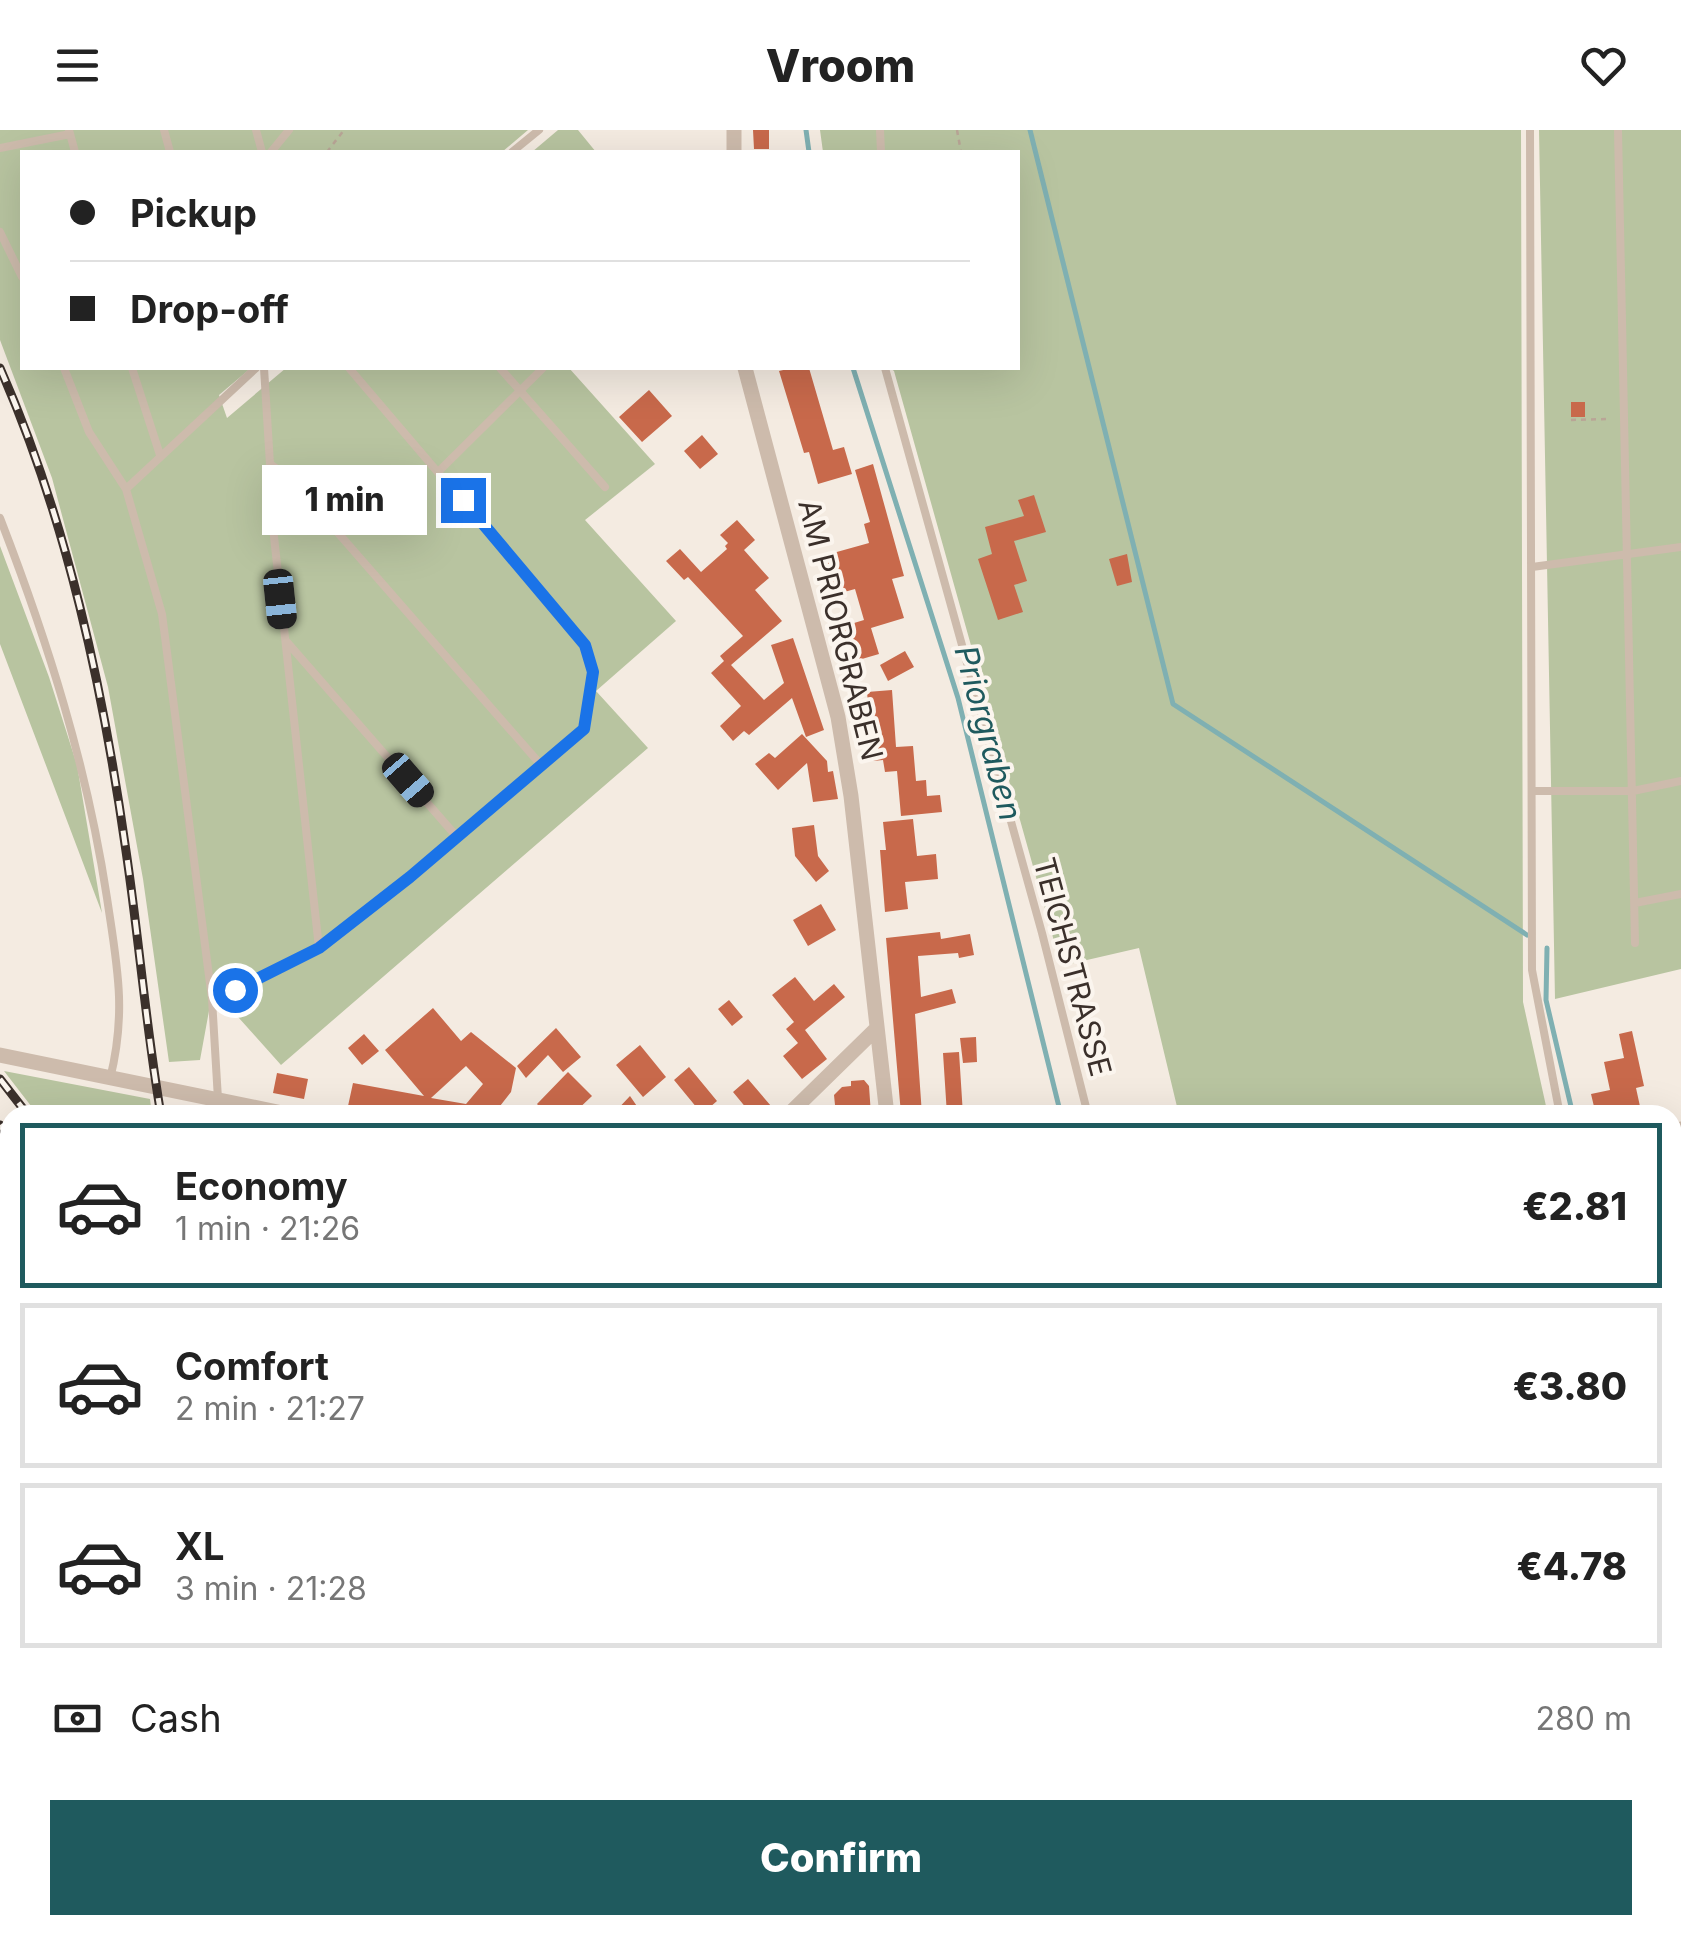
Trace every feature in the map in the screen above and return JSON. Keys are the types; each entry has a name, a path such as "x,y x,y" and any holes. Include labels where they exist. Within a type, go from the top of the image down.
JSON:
{"street":[{"name":"AM PRIORGRABEN","path":"745,370 838,717 851,796 886,1105"},
{"path":"798,1105 877,1028"},
{"path":"0,1056 207,1105"}],"lane":[{"path":"273,150 289,130"},
{"path":"514,150 539,130"},
{"path":"1530,130 1532,970 1558,1105"},
{"path":"1618,130 1635,942"},
{"path":"0,148 69,132"},
{"path":"0,232 20,273"},
{"path":"65,370 89,432 126,489 162,614 212,999 218,1105"},
{"path":"134,370 160,455"},
{"path":"126,489 254,370"},
{"path":"264,370 268,482 319,948"},
{"path":"212,999 319,948 584,729 593,672 585,645 351,370"},
{"path":"502,370 605,487"},
{"path":"438,472 541,370"},
{"name":"TEICHSTRASSE","path":"886,370 1042,933 1085,1105"},
{"path":"270,464 290,478 541,765"},
{"path":"0,518 34,604 68,711 94,816 121,992 119,1043 110,1079"},
{"path":"1532,567 1681,547"},
{"path":"284,638 458,836"},
{"path":"1533,791 1633,791 1681,781"},
{"path":"1634,903 1681,894"}],"path":[{"path":"328,150 344,130"},
{"path":"1571,420 1624,419"}],"green space":[{"path":"0,130 528,130 504,150 20,150 20,370 249,370 219,395 227,418 284,370 571,370 655,464 585,520 676,621 596,691 648,748 281,1065 213,989 200,1060 169,1062 143,879 108,687 52,478 0,340"},
{"path":"558,130 578,130 594,150 534,150"},
{"path":"820,130 1521,130 1523,1002 1546,1105 1177,1105 1139,948 1061,966 893,370 1020,370 1020,150 823,150"},
{"path":"1539,130 1681,130 1681,969 1555,999"},
{"path":"0,546 77,765 102,913 0,644"},
{"path":"4,1071 150,1099 151,1105 30,1105"}],"building":[{"path":"753,130 769,130 769,149 754,149"},
{"path":"810,370 833,450 844,447 852,474 818,484 809,452 804,453 779,371"},
{"path":"649,390 672,416 642,442 619,417"},
{"path":"1571,402 1585,402 1585,417 1571,417"},
{"path":"702,435 718,454 700,469 684,451"},
{"path":"873,464 904,576 892,579 904,618 871,628 879,654 855,661 844,626 864,620 855,589 837,594 826,555 869,543 864,524 870,522 855,470"},
{"path":"1034,495 1046,532 1014,541 1027,581 1014,585 1023,612 998,620 978,559 992,554 985,527 1024,516 1018,500"},
{"path":"737,520 755,540 744,550 769,578 755,590 782,621 731,665 764,700 784,683 771,645 793,638 824,730 806,737 792,698 749,735 744,731 733,741 720,726 741,706 711,673 724,661 720,656 743,636 688,577 684,580 666,561 680,549 701,572 727,549 728,543 720,535"},
{"path":"1127,554 1132,582 1117,586 1109,559"},
{"path":"905,651 914,667 888,681 880,665"},
{"path":"892,690 896,747 913,746 916,781 926,780 927,796 940,795 942,812 901,816 897,771 885,772 883,760 873,761 867,692"},
{"path":"802,734 827,761 828,772 833,771 838,799 813,802 807,763 778,790 755,764 769,753 775,758"},
{"path":"913,819 917,856 936,854 938,879 905,882 908,909 885,912 880,850 886,850 883,822"},
{"path":"814,825 818,856 829,871 816,882 795,856 792,828"},
{"path":"821,904 836,930 808,946 793,920"},
{"path":"940,932 941,939 970,934 974,955 918,956 921,997 952,989 956,1003 915,1014 921,1105 900,1105 886,938"},
{"path":"795,977 814,1001 834,984 845,997 805,1030 827,1059 802,1079 783,1056 798,1043 786,1029 794,1022 772,995"},
{"path":"729,1000 743,1017 732,1026 718,1009"},
{"path":"433,1008 461,1041 471,1032 516,1068 511,1092 501,1105 348,1105 353,1083 424,1096 385,1050","holes":["466,1066 483,1084 466,1104 431,1098"]},
{"path":"556,1028 581,1057 563,1072 548,1055 526,1078 517,1066"},
{"path":"1632,1031 1644,1086 1636,1088 1640,1105 1594,1105 1591,1094 1610,1090 1604,1062 1624,1058 1619,1034"},
{"path":"364,1034 379,1051 362,1065 348,1048"},
{"path":"976,1037 977,1062 963,1063 960,1038"},
{"path":"640,1045 666,1077 643,1097 616,1065"},
{"path":"959,1052 962,1105 946,1105 943,1053"},
{"path":"689,1067 717,1101 712,1105 695,1105 674,1080"},
{"path":"568,1072 592,1096 583,1105 537,1104"},
{"path":"277,1073 308,1079 304,1099 273,1093"},
{"path":"748,1079 770,1105 744,1105 733,1092"},
{"path":"864,1080 869,1086 870,1105 835,1105 834,1095 842,1087 851,1086 851,1081"},
{"path":"630,1096 636,1105 621,1105"}],"waterway":[{"name":"Priorgraben","path":"806,130 809,150"},
{"path":"1030,130 1173,704 1527,935"},
{"name":"Priorgraben","path":"854,370 958,698 1059,1105"},
{"path":"1547,948 1546,1000 1571,1105"}],"railway":[{"path":"0,368 45,485 94,667 126,851 159,1105"},
{"path":"0,1079 20,1105"}],"route":[{"path":"235,990 319,948 410,877 584,729 593,672 585,645 463,500"}]}
